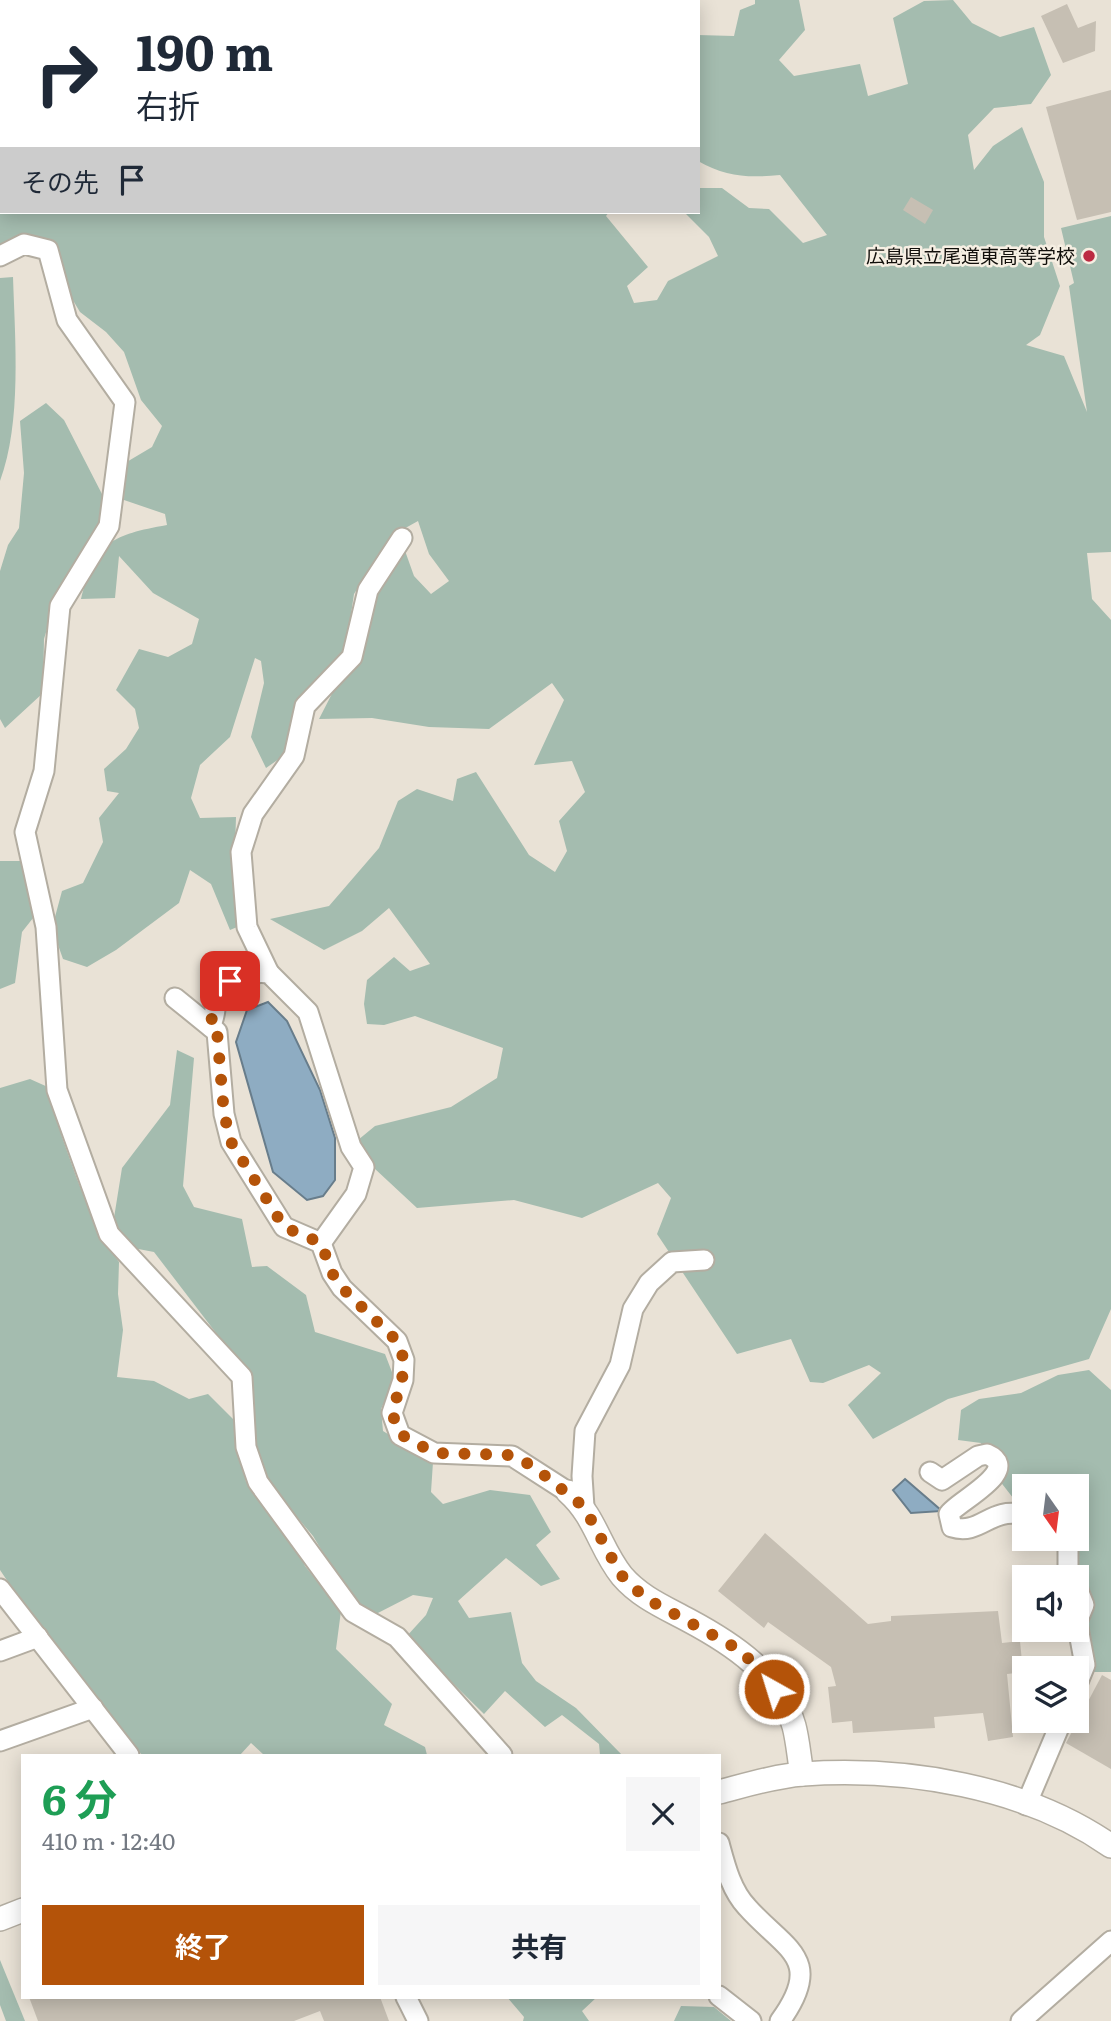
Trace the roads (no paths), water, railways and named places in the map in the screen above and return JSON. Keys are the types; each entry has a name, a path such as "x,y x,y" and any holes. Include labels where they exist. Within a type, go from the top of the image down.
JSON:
{"street":[{"path":"0,256 24,244 48,250 67,320 125,402 109,526 60,606 44,771 25,832 46,927 57,1090 110,1234 242,1377 246,1447 258,1482 354,1612 397,1637 501,1754"},
{"path":"321,1243 356,1194 364,1167 351,1147 309,1012 269,973 247,927 240,852 253,814 294,756 305,706 352,657 368,590 402,538"},
{"path":"210,1026 217,997 230,981 253,971 269,973"},
{"path":"175,998 217,1031 224,1114 231,1142 284,1227 321,1243 332,1273 342,1288 397,1341 404,1360 402,1380 392,1413 400,1434 434,1453 512,1455 576,1499 621,1575 645,1598 742,1651 764,1675 785,1702 794,1727 802,1774"},
{"path":"576,1499 582,1476 585,1431 620,1364 633,1308 649,1283 672,1262 704,1260"},
{"path":"930,1472 942,1480 978,1456 993,1456 997,1470 994,1479 953,1507 949,1514 952,1527 971,1529 1000,1513 1012,1514"},
{"path":"0,1591 129,1754"},
{"path":"0,1651 38,1637"},
{"path":"0,1741 93,1708"},
{"path":"1026,1805 1056,1733"},
{"path":"721,1792 802,1774 898,1774 985,1791 1061,1816 1111,1846"},
{"path":"721,1849 733,1887 746,1906 787,1942 798,1962 799,1983 790,2008 780,2021"},
{"path":"0,1919 21,1911"},
{"path":"1021,2021 1111,1941"},
{"path":"721,1998 751,2021"},
{"path":"407,1999 418,2021"}],"water":[{"path":"268,1002 287,1021 320,1090 335,1138 335,1180 323,1196 307,1200 273,1172 236,1042 247,1010"},
{"path":"905,1479 942,1511 911,1513 893,1490"}],"place":[{"name":"広島県立尾道東高等学校","path":"1089,256"}]}
